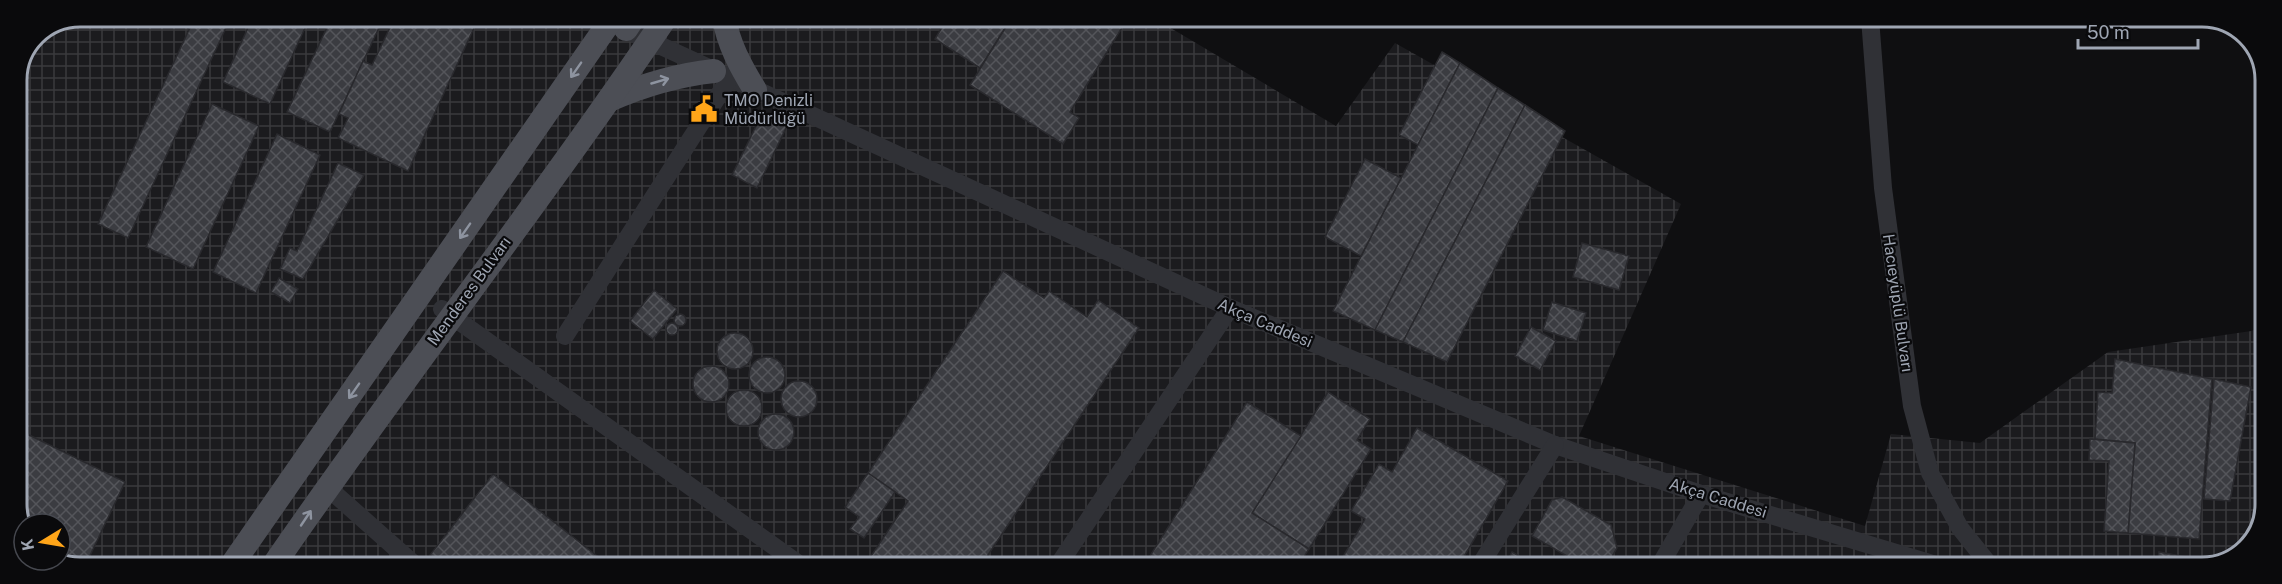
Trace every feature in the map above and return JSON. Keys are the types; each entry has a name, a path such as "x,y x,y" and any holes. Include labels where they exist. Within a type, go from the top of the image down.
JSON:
{"main road":[{"name":"Menderes Bulvarı","path":"238,557 622,27"},
{"path":"446,313 622,27"},
{"name":"Menderes Bulvarı","path":"279,557 389,402 446,313 609,99 623,27"},
{"path":"726,27 728,71"},
{"path":"609,99 679,76 728,71 755,90"}],"street":[{"path":"565,336 728,71 625,27"},
{"name":"Hacıeyüplü Bulvarı","path":"1871,27 1883,188 1912,406 1930,473 1960,528 1983,557"},
{"name":"Akça Caddesi","path":"755,90 1230,308 1555,445 1701,494 1910,557"},
{"path":"1064,557 1230,308"},
{"path":"446,313 789,557"},
{"path":"1485,557 1555,445"},
{"path":"327,487 406,557"},
{"path":"1665,557 1701,494"}],"shaded area":[{"path":"1169,27 1336,126 1395,43 1681,204 1579,436 1865,526 1891,434 1980,443 2108,352 2255,330 2254,514 2248,530 2237,544 2209,557 72,556 72,512 28,512 27,507 27,80 31,60 36,51 51,36 70,28"}],"building":[{"path":"190,27 226,27 128,238 98,224"},
{"path":"248,27 305,27 270,104 223,82"},
{"path":"327,27 379,27 330,132 287,112"},
{"path":"390,27 474,27 408,171 338,138 348,118 339,114 363,61 372,65"},
{"path":"942,27 1006,27 980,68 935,39"},
{"path":"1006,27 1122,27 1070,112 1079,118 1063,144 970,85"},
{"path":"1442,52 1460,63 1418,145 1399,135"},
{"path":"1460,63 1498,88 1375,330 1333,311"},
{"path":"1498,88 1525,105 1403,342 1375,330"},
{"path":"212,104 259,126 193,269 146,247"},
{"path":"1525,105 1565,131 1447,362 1403,342"},
{"path":"762,114 787,126 757,188 732,175"},
{"path":"277,134 320,155 256,293 213,272"},
{"path":"1365,159 1401,178 1361,256 1325,237"},
{"path":"338,163 364,175 303,279 280,269 290,248 297,251"},
{"path":"1582,243 1629,256 1619,290 1573,277"},
{"path":"1003,271 1044,298 1049,291 1087,317 1098,300 1139,328 987,557 870,557 908,501 868,473"},
{"path":"279,278 298,289 290,303 271,292"},
{"path":"654,290 677,309 653,339 630,321"},
{"path":"1552,302 1586,313 1577,341 1543,330"},
{"path":"680,314 686,320 680,326 674,320"},
{"path":"672,323 678,329 672,335 666,329"},
{"path":"1531,327 1556,341 1540,370 1515,356"},
{"path":"735,333 747,339 753,351 747,363 735,369 723,363 717,351 723,339"},
{"path":"767,357 779,363 785,375 779,387 767,393 755,387 749,375 755,363"},
{"path":"2115,359 2212,379 2199,539 2128,533 2135,443 2095,439 2098,392 2112,393"},
{"path":"711,366 723,372 729,384 723,396 711,402 699,396 693,384 699,372"},
{"path":"2214,379 2251,387 2230,501 2204,499"},
{"path":"799,381 811,387 817,399 811,411 799,417 787,411 781,399 787,387"},
{"path":"744,390 756,396 762,408 756,420 744,426 732,420 726,408 732,396"},
{"path":"1328,392 1370,419 1357,440 1371,449 1309,549 1252,513"},
{"path":"1247,402 1301,436 1252,513 1309,549 1304,557 1149,557"},
{"path":"776,414 788,420 794,432 788,444 776,450 764,444 758,432 764,420"},
{"path":"1417,428 1508,481 1464,557 1343,557 1365,519 1351,511 1379,464 1392,472"},
{"path":"27,434 125,482 89,557 72,556 72,512 28,512"},
{"path":"2090,439 2135,443 2128,533 2104,531 2109,461 2089,460"},
{"path":"868,473 895,492 864,538 850,529 859,517 845,507"},
{"path":"493,474 598,557 433,557 430,555"},
{"path":"1562,497 1611,525 1617,548 1612,557 1569,557 1532,536 1552,500"},
{"path":"1512,552 1521,557 1509,557"},
{"path":"2159,552 2187,557 2158,557"}],"place":[{"name":"TMO Denizli Müdürlüğü","path":"704,109"}]}
